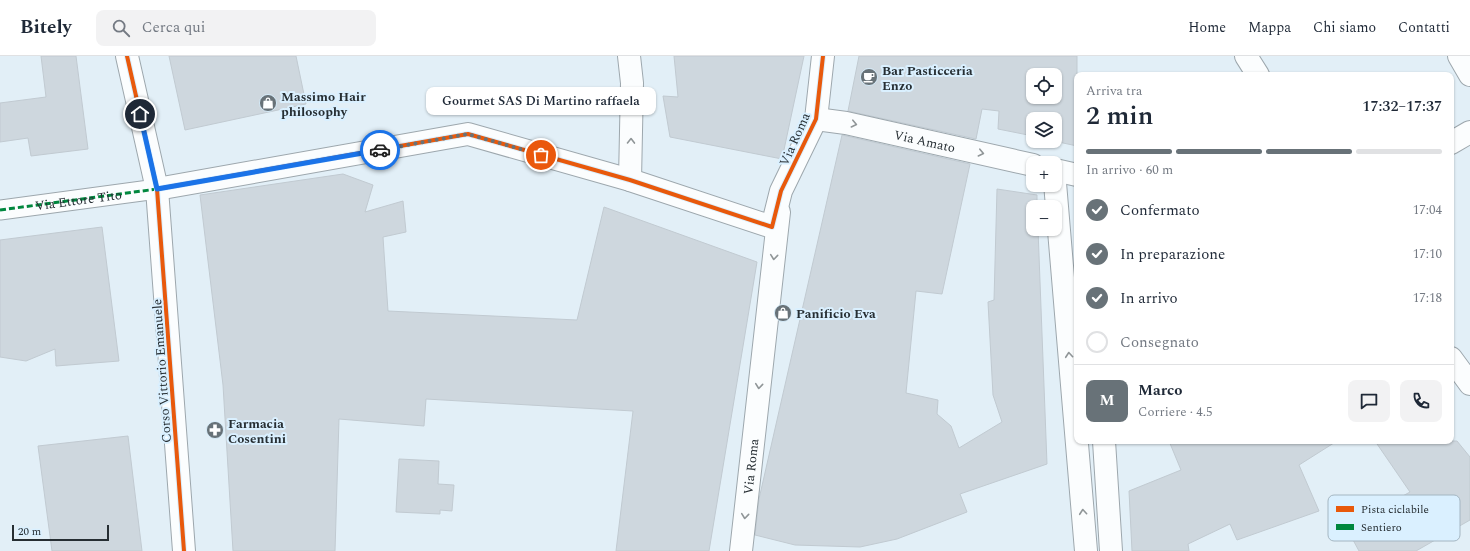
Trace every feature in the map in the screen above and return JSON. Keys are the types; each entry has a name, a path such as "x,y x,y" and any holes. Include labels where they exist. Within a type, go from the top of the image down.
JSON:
{"street":[{"name":"Corso Vittorio Emanuele","path":"127,56 157,189 184,551"},
{"path":"157,189 468,134 630,180 632,83 629,56"},
{"name":"Via Roma","path":"630,180 772,227 781,191 816,119 823,56"},
{"path":"1246,56 1256,72"},
{"path":"1459,56 1470,75"},
{"name":"Via Amato","path":"816,119 846,122 1026,163"},
{"path":"1454,141 1470,132"},
{"path":"1062,172 1074,174"},
{"name":"Via Ettore Tito","path":"0,210 157,189"},
{"name":"Via Roma","path":"741,551 781,191"},
{"path":"1056,192 1074,409"},
{"path":"1454,362 1470,384"},
{"path":"1077,444 1086,551"},
{"path":"1104,444 1111,551"}],"building":[{"path":"41,56 76,56 88,149 31,156 28,138 0,142 0,103 46,97"},
{"path":"169,56 296,56 306,104 185,130"},
{"path":"674,56 804,56 782,159 670,137 663,96 678,97"},
{"path":"859,56 1077,56 1077,72 1074,72 1074,145 1062,143 1062,112 1026,112 1026,135 998,129 999,111 982,109 976,139 848,111"},
{"path":"842,135 970,164 942,294 916,291 906,393 938,400 937,414 951,426 959,448 1002,422 993,395 988,302 994,300 997,189 1037,195 1037,200 1026,200 1026,236 1038,236 1047,464 960,494 967,512 897,539 860,547 795,545 755,535 759,499"},
{"path":"343,174 373,185 365,212 403,201 406,232 383,237 388,311 577,320 604,207 757,262 709,551 616,551 633,411 426,399 424,426 339,419 335,551 233,551 223,385 200,195"},
{"path":"102,227 119,361 56,366 55,349 26,361 0,357 0,240"},
{"path":"128,436 142,551 52,551 38,446"},
{"path":"1454,441 1457,441 1470,457 1470,520 1460,526 1460,495 1405,495 1410,492 1377,444 1454,444"},
{"path":"1170,444 1332,444 1299,465 1319,511 1237,540 1230,524 1188,544 1189,551 1132,551 1129,491 1181,470"},
{"path":"399,459 439,461 438,484 454,485 452,511 440,510 440,514 396,512"},
{"path":"1354,541 1433,541 1416,551 1359,551"}],"marked path":[{"path":"0,210 157,189"}],"cycle path":[{"path":"127,56 157,189 184,551"},
{"path":"157,189 468,134 630,180 772,227 781,191 816,119 823,56"}],"way so far":[{"path":"380,150 468,134 541,155"}],"place":[{"name":"Bar Pasticceria Enzo","path":"869,77"},
{"name":"Massimo Hair philosophy","path":"268,103"},
{"name":"Gourmet SAS Di Martino raffaela","path":"541,155"},
{"name":"Panificio Eva","path":"783,313"},
{"name":"Farmacia Cosentini","path":"215,430"}],"route":[{"path":"140,114 157,189 380,150"}]}
